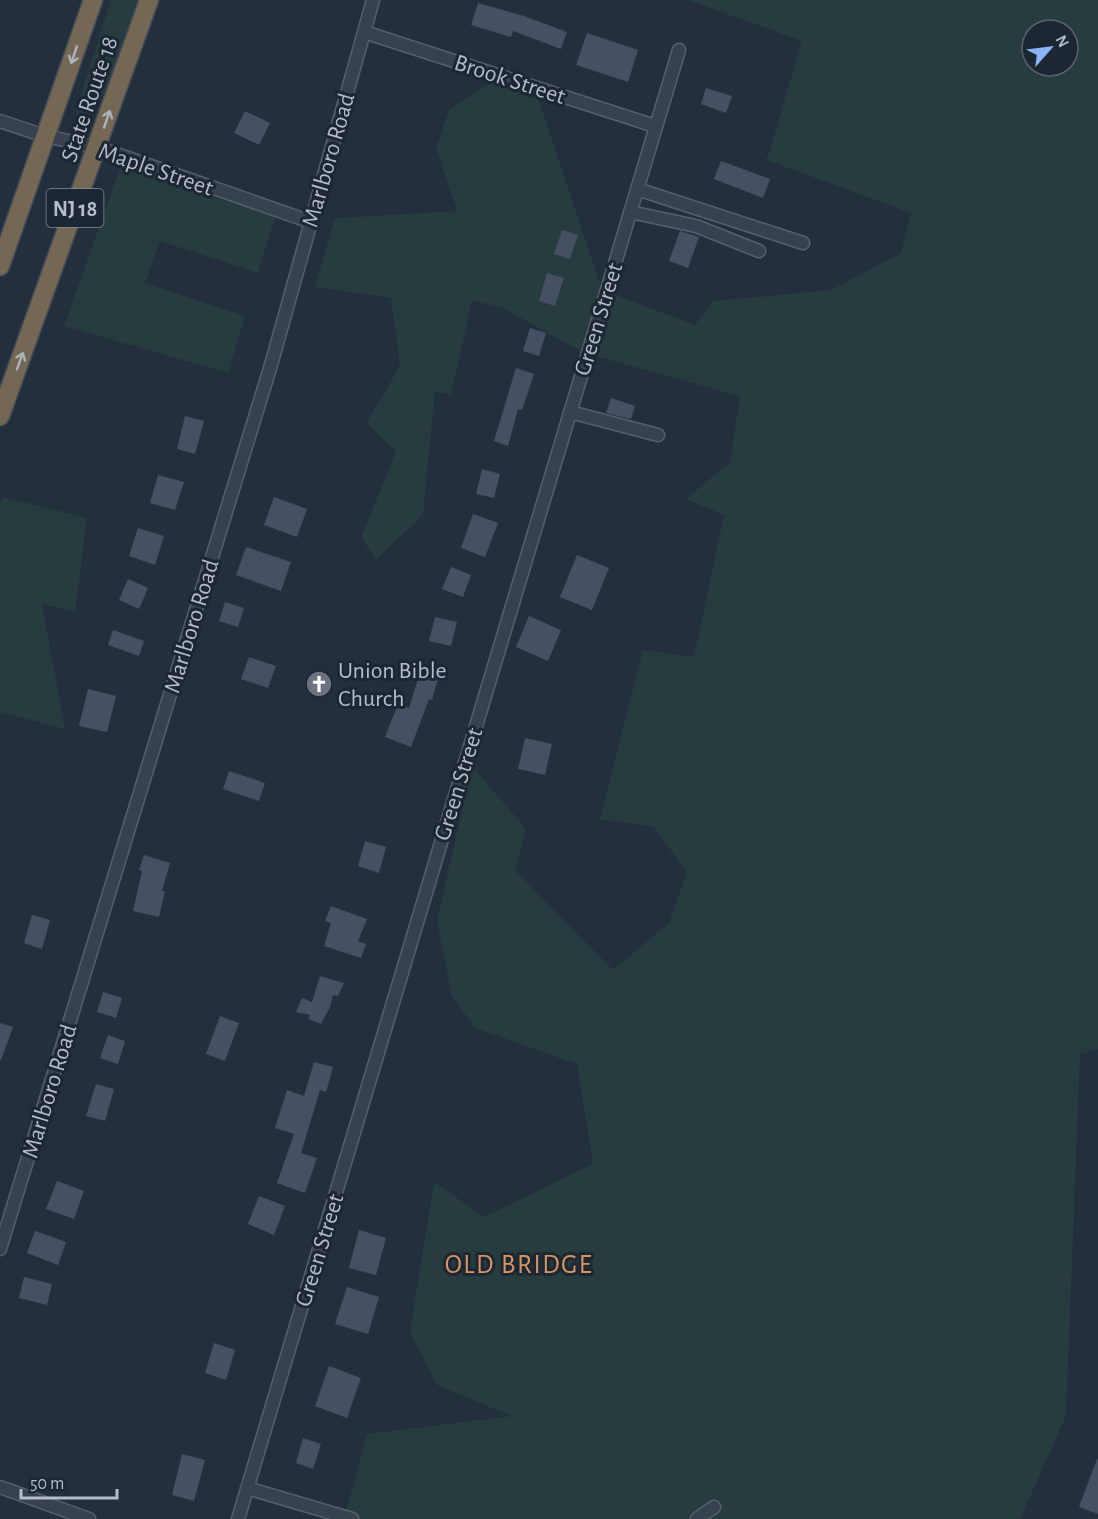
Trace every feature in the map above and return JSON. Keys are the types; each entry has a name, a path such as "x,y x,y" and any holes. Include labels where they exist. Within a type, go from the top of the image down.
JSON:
{"highway":[{"name":"State Route 18","path":"0,266 93,0"},
{"name":"State Route 18","path":"0,416 149,0"}],"street":[{"name":"Marlboro Road","path":"0,1249 268,375 373,0"},
{"name":"Brook Street","path":"364,32 656,126"},
{"name":"Green Street","path":"238,1519 679,50"},
{"name":"Maple Street","path":"0,121 45,136 97,147 311,222"},
{"path":"637,189 803,243"},
{"path":"630,212 696,226 759,251"},
{"path":"570,412 658,435"},
{"path":"0,1487 89,1519"},
{"path":"247,1488 352,1519"},
{"path":"697,1519 714,1507"}],"green space":[{"path":"111,0 139,0 108,85 90,114 79,123 76,110"},
{"path":"688,0 1098,0 1098,1049 1080,1054 1066,1416 1020,1519 344,1519 367,1434 512,1416 437,1385 410,1332 434,1182 484,1217 593,1164 577,1064 475,1028 452,996 437,921 472,766 526,829 515,871 613,970 669,923 687,872 654,827 600,819 643,650 694,657 724,515 686,499 730,462 740,396 584,353 503,308 472,300 451,395 435,391 423,515 376,560 361,537 396,452 367,422 400,366 391,298 315,287 335,218 457,211 436,147 450,109 492,82 538,98 602,290 695,325 713,301 831,290 901,253 911,213 767,160 802,41"},
{"path":"123,160 277,210 258,273 160,241 145,283 245,316 228,373 64,326"},
{"path":"3,497 87,518 75,612 42,604 65,729 0,712 0,505"}],"building":[{"path":"478,3 524,16 567,32 561,49 513,31 511,37 471,25"},
{"path":"587,33 638,50 628,82 576,65"},
{"path":"706,88 732,96 726,113 701,104"},
{"path":"245,111 270,123 259,145 234,133"},
{"path":"721,161 770,179 763,198 714,179"},
{"path":"562,230 578,235 570,259 554,254"},
{"path":"680,231 699,237 688,268 669,261"},
{"path":"547,273 564,278 555,306 539,301"},
{"path":"530,328 546,333 539,356 523,351"},
{"path":"516,368 534,374 522,410 518,409 508,446 494,441"},
{"path":"611,398 635,406 631,419 606,413"},
{"path":"185,416 204,421 195,454 177,449"},
{"path":"482,469 500,474 494,498 476,494"},
{"path":"158,475 184,482 175,510 150,503"},
{"path":"274,497 307,509 297,537 264,525"},
{"path":"473,514 498,523 485,557 461,548"},
{"path":"138,528 164,536 155,565 129,556"},
{"path":"246,547 291,562 281,591 236,575"},
{"path":"577,555 609,568 592,610 560,597"},
{"path":"451,567 471,575 463,597 442,589"},
{"path":"128,579 148,588 139,609 119,600"},
{"path":"225,602 244,608 238,627 219,621"},
{"path":"529,616 561,630 548,661 516,647"},
{"path":"435,617 457,622 451,646 429,641"},
{"path":"113,630 144,641 139,656 108,645"},
{"path":"249,657 276,666 268,688 241,679"},
{"path":"422,666 440,671 432,700 429,699 411,747 385,737 398,704 409,708"},
{"path":"88,689 116,696 107,732 79,726"},
{"path":"525,738 552,744 545,775 518,769"},
{"path":"229,771 265,783 259,801 223,789"},
{"path":"365,841 386,847 379,873 358,866"},
{"path":"144,855 170,863 162,891 165,891 159,917 133,911 142,871 139,870"},
{"path":"331,906 367,919 358,941 366,944 361,958 324,946 331,923 325,921"},
{"path":"32,915 50,920 42,949 24,943"},
{"path":"320,976 344,983 338,996 333,995 330,1007 321,1024 308,1019 310,1015 296,1012 302,998 312,1002"},
{"path":"103,992 122,998 116,1018 97,1012"},
{"path":"220,1016 239,1023 225,1061 206,1054"},
{"path":"0,1023 13,1027 1,1060 0,1060"},
{"path":"108,1035 125,1041 118,1064 100,1058"},
{"path":"314,1062 333,1067 326,1092 320,1090 301,1153 317,1158 305,1193 277,1183 294,1134 275,1128 287,1090 304,1096"},
{"path":"96,1084 114,1089 105,1121 86,1116"},
{"path":"57,1181 84,1191 74,1219 46,1209"},
{"path":"259,1196 285,1206 274,1235 248,1224"},
{"path":"359,1230 386,1238 376,1275 349,1268"},
{"path":"35,1231 66,1242 58,1265 27,1253"},
{"path":"24,1277 52,1284 47,1305 19,1298"},
{"path":"347,1287 379,1297 368,1334 335,1324"},
{"path":"214,1343 235,1350 226,1380 205,1373"},
{"path":"329,1366 361,1378 347,1418 315,1406"},
{"path":"303,1438 321,1444 313,1469 296,1463"},
{"path":"182,1454 205,1460 194,1501 172,1495"},
{"path":"1098,1459 1098,1514 1079,1507"}],"place":[{"name":"Union Bible Church","path":"319,684"}],"district":[{"name":"OLD BRIDGE","path":"519,1264"}]}
